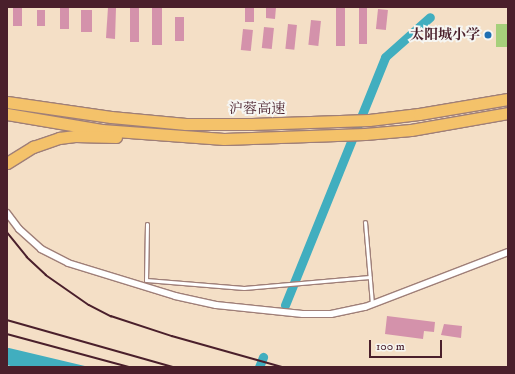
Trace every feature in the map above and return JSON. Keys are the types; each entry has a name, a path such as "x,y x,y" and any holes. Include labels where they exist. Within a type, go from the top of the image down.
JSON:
{"highway":[{"name":"沪蓉高速","path":"7,102 88,115 186,124 252,124 369,120 419,114 508,99"},
{"name":"沪蓉高速","path":"7,114 102,130 224,139 347,135 411,130 506,113"},
{"path":"7,163 33,147 67,137 184,137"}],"street":[{"path":"7,213 19,229 42,249 68,263 175,296 216,305 303,314 331,314 372,304 508,252"}],"lane":[{"path":"365,222 372,304"},
{"path":"147,224 146,280 244,288 370,276"}],"green space":[{"path":"496,24 508,24 508,47 496,47"}],"water":[{"path":"7,348 89,367 14,367 7,365"}],"building":[{"path":"13,7 22,7 22,26 13,26"},
{"path":"60,7 69,7 69,29 60,29"},
{"path":"108,7 116,7 115,39 106,38"},
{"path":"130,7 139,7 139,42 130,42"},
{"path":"245,7 254,7 254,22 245,22"},
{"path":"266,7 276,7 275,19 266,18"},
{"path":"336,7 345,7 345,46 336,46"},
{"path":"359,7 367,7 367,44 359,44"},
{"path":"152,8 162,8 162,45 152,45"},
{"path":"378,9 388,10 386,30 376,29"},
{"path":"37,10 45,10 45,26 37,26"},
{"path":"81,10 92,10 92,32 81,32"},
{"path":"175,17 184,17 184,41 175,41"},
{"path":"311,20 321,21 318,46 308,45"},
{"path":"288,24 297,25 294,50 285,49"},
{"path":"264,27 274,28 272,49 262,48"},
{"path":"243,29 253,30 251,51 241,50"},
{"path":"387,316 435,322 434,332 424,331 423,339 385,334"},
{"path":"444,324 462,326 461,338 441,335"}],"waterway":[{"path":"285,305 385,57 430,17"},
{"path":"259,367 263,357"}],"railway":[{"path":"7,232 27,257 46,275 89,305 111,316 172,336 282,367"},
{"path":"7,320 173,367"},
{"path":"7,334 129,367"}],"place":[{"name":"太阳城小学","path":"488,35"}]}
